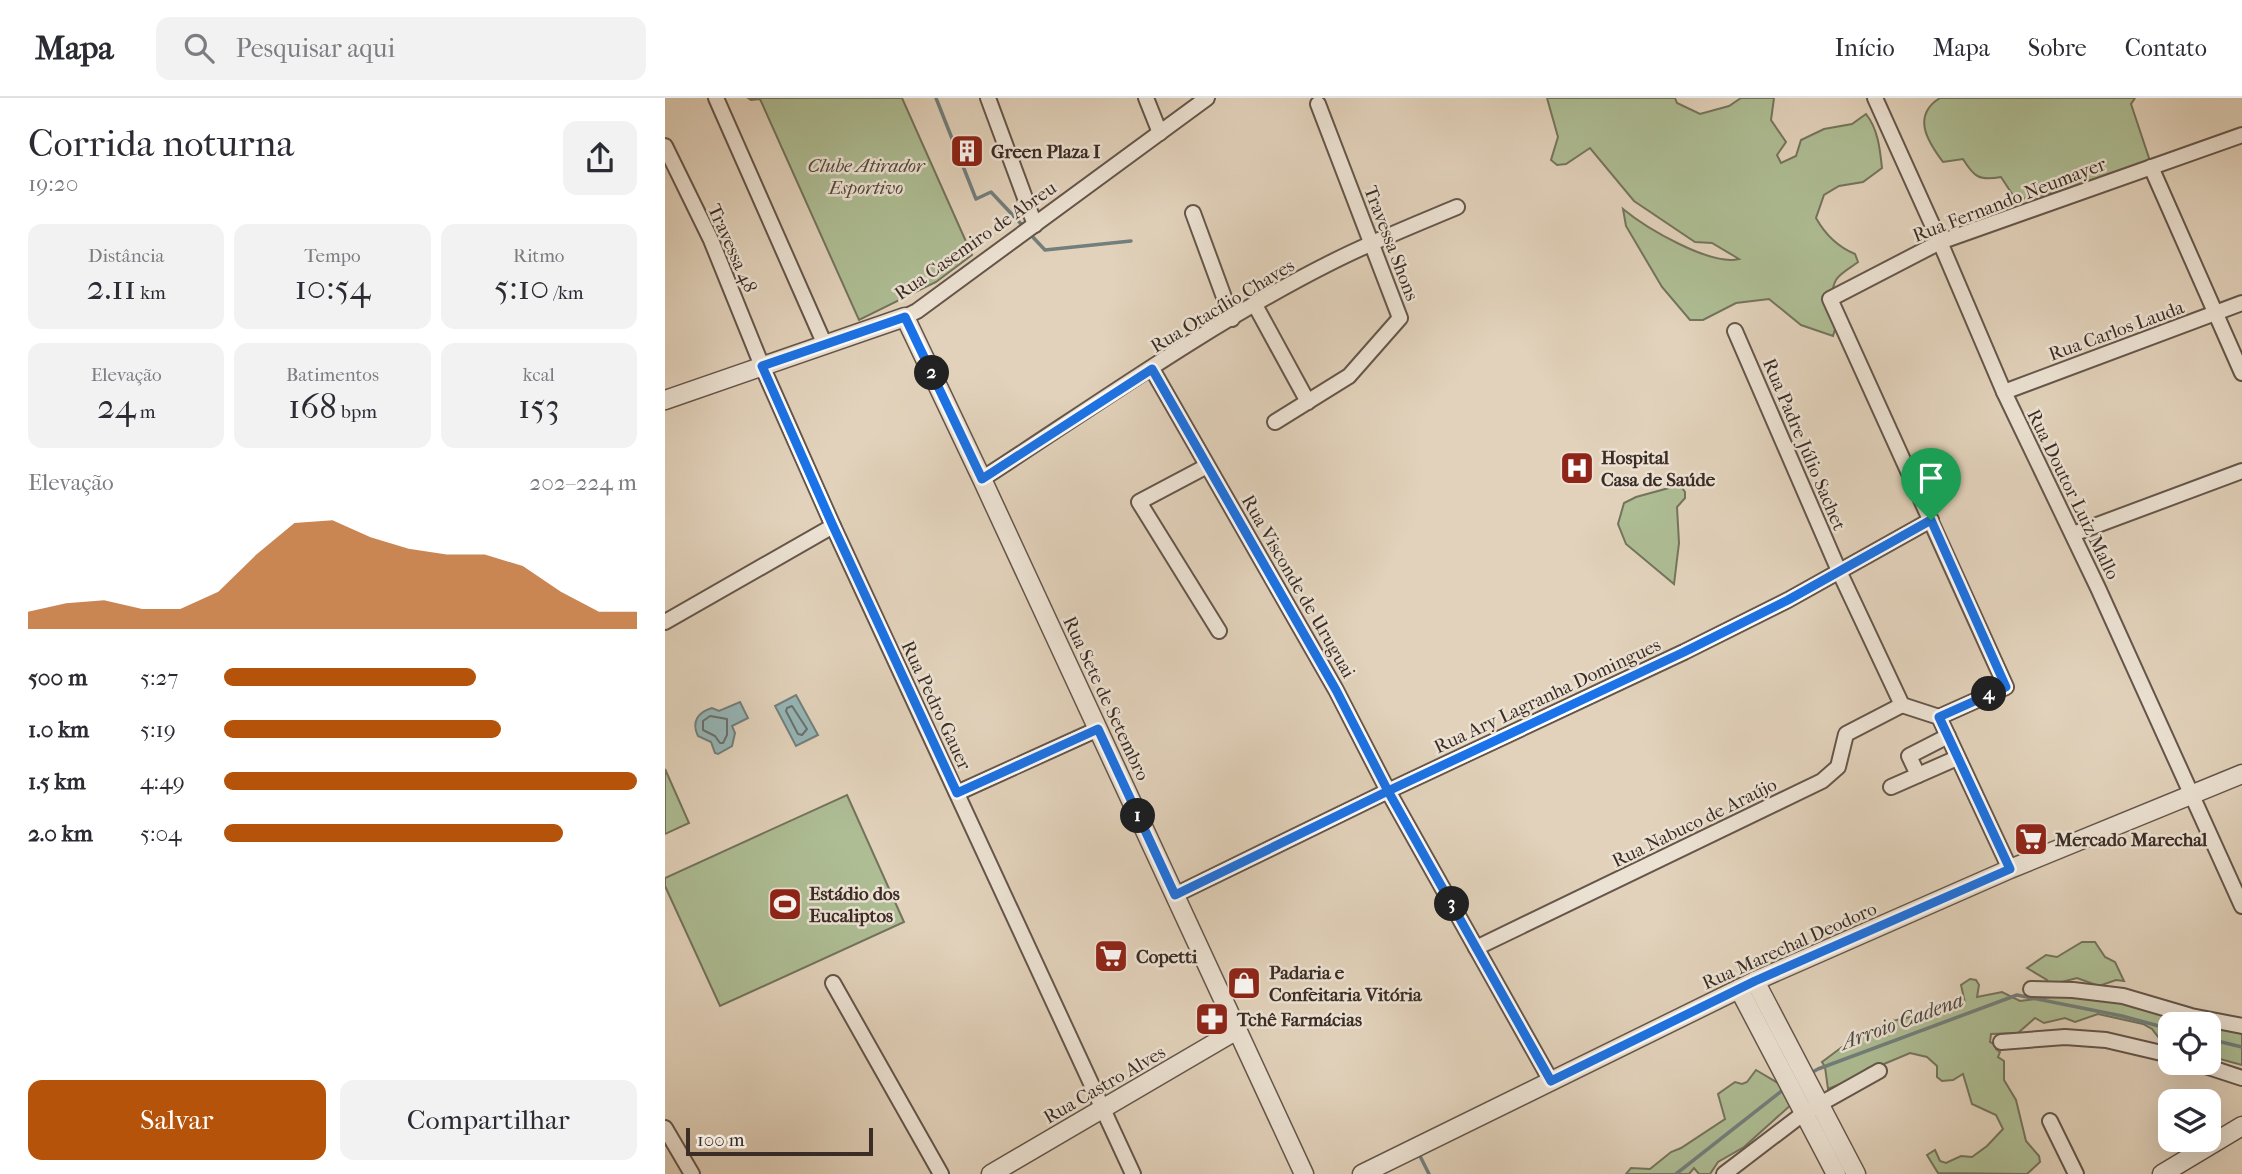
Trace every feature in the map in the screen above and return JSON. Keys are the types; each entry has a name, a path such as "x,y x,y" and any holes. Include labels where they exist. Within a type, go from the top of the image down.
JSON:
{"street":[{"path":"716,98 825,345"},
{"path":"988,98 1035,225"},
{"path":"1146,98 1160,133"},
{"name":"Rua Casemiro de Abreu","path":"665,400 917,311 1207,98"},
{"name":"Rua Doutor Luiz Mallo","path":"1875,98 2004,393 2073,534 2242,906"},
{"name":"Travessa Shons","path":"1275,422 1349,376 1400,318 1318,104"},
{"name":"Rua Fernando Neumayer","path":"1939,717 2006,687 1830,299 1940,242 2242,135"},
{"name":"Travessa 48","path":"665,146 711,240 762,366"},
{"path":"2151,167 2242,373"},
{"name":"Rua Otacílio Chaves","path":"982,479 1255,305 1371,243 1457,207"},
{"path":"1193,213 1232,319"},
{"name":"Rua Carlos Lauda","path":"2004,393 2242,303"},
{"path":"1255,305 1308,402"},
{"name":"Rua Sete de Setembro","path":"905,317 1304,1174"},
{"name":"Rua Padre Júlio Sachet","path":"1735,331 1839,572 1902,705"},
{"name":"Rua Pedro Gauer","path":"762,366 833,526 1133,1174"},
{"name":"Rua Visconde de Uruguai","path":"1152,369 1336,690 1388,791 1551,1081"},
{"path":"1207,466 1139,502 1219,631"},
{"path":"2073,534 2242,471"},
{"name":"Rua Ary Lagranha Domingues","path":"1175,895 1684,652 1839,572 1931,520"},
{"path":"665,622 833,526"},
{"path":"1902,705 1939,717 2010,869"},
{"name":"Rua Nabuco de Araújo","path":"1476,948 1822,781 1838,767 1846,734 1902,705"},
{"path":"957,793 1098,729"},
{"path":"1918,775 1909,756 1948,736"},
{"path":"1891,787 1957,758"},
{"name":"Rua Marechal Deodoro","path":"1362,1174 1747,985 2010,869 2242,774"},
{"path":"833,983 941,1174"},
{"path":"1747,985 1808,1102 1836,1174"},
{"path":"2031,989 2073,990 2123,996 2191,1016 2242,1026"},
{"name":"Rua Castro Alves","path":"991,1174 1237,1030"},
{"path":"2001,1042 2065,1037 2106,1040 2158,1052"},
{"path":"1724,1174 1808,1102 1879,1071"},
{"path":"2221,1071 2242,1077"},
{"path":"1808,1102 1856,1174"},
{"path":"2050,1121 2076,1174"},
{"path":"2162,1174 2242,1126"},
{"path":"665,1128 692,1174"}],"green space":[{"name":"Clube Atirador Esportivo","path":"748,98 902,98 972,255 936,282 859,320 760,99"},
{"path":"1547,98 1675,98 1677,103 1700,114 1729,106 1741,98 1774,98 1771,120 1786,142 1777,155 1781,163 1796,156 1801,140 1824,129 1852,124 1866,114 1876,133 1882,168 1863,182 1839,186 1824,195 1816,218 1833,239 1855,254 1858,262 1840,275 1833,287 1833,336 1801,325 1769,299 1736,303 1703,320 1690,320 1662,287 1626,226 1623,209 1679,244 1712,257 1739,259 1712,243 1695,242 1634,201 1590,148 1566,164 1557,165 1551,160 1558,137"},
{"path":"1940,98 2135,98 2131,104 2150,161 2102,184 2016,200 2001,177 1982,178 1970,170 1963,159 1943,162 1928,138 1924,121 1931,105"},
{"path":"1680,485 1685,492 1685,498 1677,507 1679,543 1674,584 1626,544 1618,524 1624,503"},
{"path":"665,769 689,823 665,834"},
{"name":"Estádio dos Eucaliptos","path":"847,795 904,922 720,1006 665,886 665,878"},
{"path":"2082,942 2095,942 2105,957 2115,962 2124,981 2116,980 2099,986 2077,978 2050,985 2047,980 2027,968 2046,955 2057,957"},
{"path":"1970,979 1976,980 1979,985 1977,997 2002,992 2020,1001 2068,995 2126,1001 2165,1012 2158,1012 2158,1037 2143,1024 2098,1014 2075,1022 2065,1018 2044,1023 2035,1018 2018,1033 1991,1034 1990,1042 1996,1045 2000,1052 1998,1057 2004,1061 2004,1080 2016,1100 2026,1141 2039,1156 2040,1162 2027,1174 1938,1173 1927,1155 1935,1150 1940,1161 1946,1163 1961,1156 1972,1157 2003,1129 1996,1115 1972,1104 1963,1074 1953,1080 1942,1081 1937,1077 1937,1066 1927,1057 1910,1053 1868,1068 1855,1078 1828,1089 1822,1062 1846,1044 1888,1022 1924,1014 1936,1005 1965,1003 1961,985"},
{"path":"2221,1027 2242,1031 2242,1065 2221,1059"},
{"path":"1756,1070 1788,1089 1793,1103 1744,1147 1718,1162 1710,1174 1699,1174 1694,1168 1689,1174 1626,1174 1631,1168 1650,1169 1671,1152 1725,1119 1718,1094 1735,1082 1747,1082"}],"water":[{"path":"796,695 818,735 796,746 775,706"},
{"path":"740,702 748,718 732,726 735,733 732,746 715,753 711,742 698,736 695,726 697,718 712,708 719,711"}],"waterway":[{"path":"936,98 976,199 991,192 1024,227"},
{"path":"1029,233 1045,250 1131,241"},
{"name":"Arroio Cadena","path":"1809,1074 2017,995 2158,1026"},
{"name":"Arroio Cadena","path":"2221,1042 2242,1047"},
{"name":"Arroio Cadena","path":"1676,1174 1784,1089"},
{"path":"1420,1156 1429,1174"}],"place":[{"name":"Green Plaza I","path":"967,151"},
{"name":"Hospital Casa de Saúde","path":"1577,468"},
{"name":"Mercado Marechal","path":"2031,839"},
{"name":"Estádio dos Eucaliptos","path":"785,904"},
{"name":"Copetti","path":"1111,956"},
{"name":"Padaria e Confeitaria Vitória","path":"1244,983"},
{"name":"Tchê Farmácias","path":"1212,1019"}],"route":[{"path":"1931,520 1788,600 1684,652 1388,791 1175,895 1098,729 957,793 762,366 905,317 982,479 1152,369 1336,690 1388,791 1551,1081 1755,981 2010,869 1939,717 2006,687 1931,520"}]}
